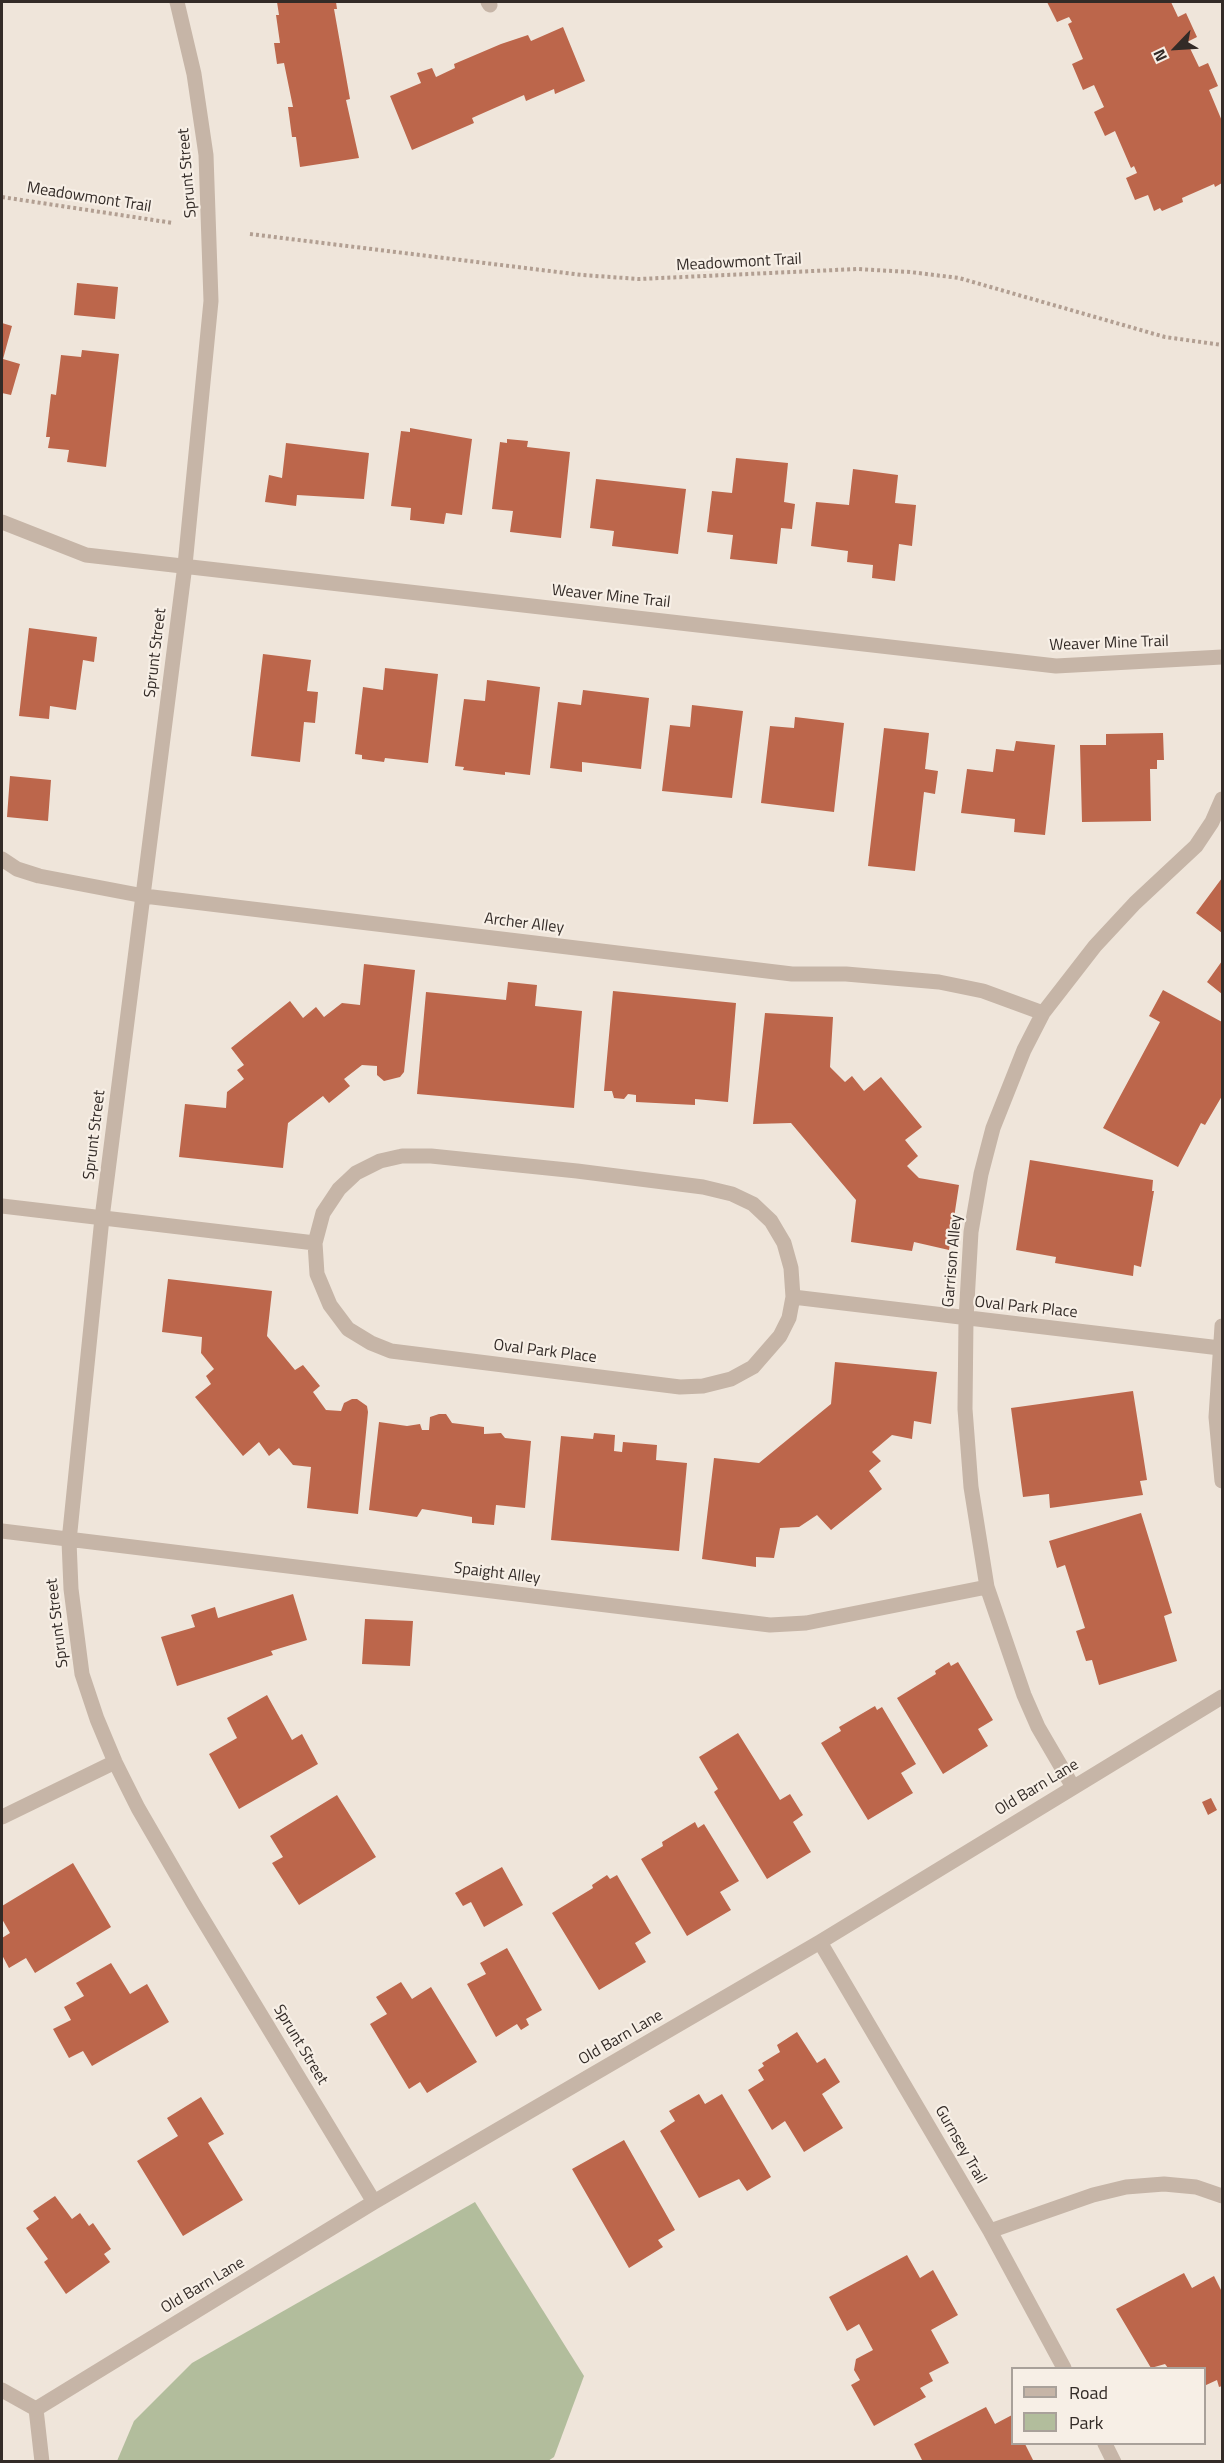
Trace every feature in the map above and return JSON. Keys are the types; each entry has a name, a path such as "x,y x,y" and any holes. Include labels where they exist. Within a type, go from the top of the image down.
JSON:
{"street":[{"name":"Sprunt Street","path":"177,2 196,85 206,155 211,229 211,301 185,565 102,1218 69,1541 71,1589 82,1674 115,1762 138,1808 193,1903 374,2202"},
{"name":"Weaver Mine Trail","path":"2,522 86,555 1056,666 1222,657"},
{"name":"Garrison Alley","path":"1073,1787 1038,1727 1024,1695 987,1587 971,1488 965,1409 966,1319 971,1232 984,1162 1007,1090 1043,1013 1095,946 1135,903 1197,846 1212,822 1222,799"},
{"name":"Archer Alley","path":"2,859 17,869 39,876 144,896 792,974 846,974 939,982 983,991 1043,1013"},
{"name":"Oval Park Place","path":"402,1156 431,1156 577,1172 704,1187 732,1194 753,1204 771,1221 784,1243 791,1268 793,1297 789,1318 780,1336 753,1366 731,1379 704,1386 680,1387 391,1351 348,1329 330,1305 317,1274 315,1243 323,1213 339,1188 356,1173 380,1161 402,1156"},
{"path":"2,1206 315,1243"},
{"name":"Oval Park Place","path":"793,1297 1220,1348"},
{"path":"1222,1326 1216,1417 1222,1481"},
{"name":"Spaight Alley","path":"2,1531 770,1625 806,1623 987,1587"},
{"name":"Old Barn Lane","path":"36,2409 374,2202 820,1942 1222,1697"},
{"path":"2,1817 115,1762"},
{"name":"Gurnsey Trail","path":"820,1942 990,2231 1063,2367"},
{"path":"990,2231 1093,2195 1126,2187 1164,2184 1196,2187 1222,2196"},
{"path":"2,2390 36,2409 42,2462"},
{"path":"1106,2445 1114,2462"}],"path":[{"name":"Meadowmont Trail","path":"2,197 173,223"},
{"name":"Meadowmont Trail","path":"250,234 582,275 639,279 857,269 910,272 958,278 1165,337 1222,345"}],"green space":[{"path":"475,2202 584,2376 554,2457 548,2461 117,2461 134,2421 192,2363"}],"building":[{"path":"277,2 336,2 337,9 334,9 350,99 346,100 359,158 300,167 296,137 292,137 288,107 293,107 284,63 277,64 274,43 280,43 276,15 279,15"},
{"path":"1047,2 1171,2 1178,17 1186,13 1197,37 1187,42 1199,67 1208,63 1218,86 1209,90 1222,121 1222,183 1215,187 1214,184 1182,198 1183,202 1162,211 1160,208 1154,211 1148,195 1135,200 1126,178 1137,173 1134,166 1131,168 1115,131 1105,136 1094,112 1104,107 1094,85 1083,90 1072,64 1083,59 1068,24 1072,22 1069,17 1057,22"},
{"path":"563,27 585,81 555,94 554,89 526,101 524,95 472,118 474,123 412,150 390,96 421,83 417,73 432,68 436,77 455,68 454,64 501,44 528,35 531,41"},
{"path":"77,283 118,287 115,319 74,315"},
{"path":"2,323 12,326 3,359 20,364 11,395 2,393"},
{"path":"82,350 119,354 106,467 67,462 69,450 48,448 50,437 46,437 51,394 56,395 61,355 81,357"},
{"path":"410,428 472,439 462,515 446,513 444,524 410,520 411,508 391,506 401,431 410,432"},
{"path":"507,439 528,441 527,447 570,452 561,538 510,532 513,511 492,509 500,442 507,443"},
{"path":"286,443 369,453 364,499 297,495 296,506 265,502 269,475 282,478"},
{"path":"736,458 788,463 784,502 795,504 792,529 781,528 777,564 730,559 733,535 707,532 712,491 732,493"},
{"path":"853,469 898,475 895,503 916,505 912,546 899,544 895,581 872,578 873,565 847,562 848,551 811,546 816,502 849,505"},
{"path":"596,479 686,489 678,554 612,546 614,531 590,528"},
{"path":"29,628 97,637 94,662 83,660 76,710 50,706 49,719 19,716"},
{"path":"263,654 311,660 307,691 318,692 315,723 304,722 300,762 251,756"},
{"path":"385,668 438,674 428,763 385,758 384,762 362,759 362,755 355,754 363,687 383,690"},
{"path":"487,680 540,687 530,775 505,772 505,775 463,770 464,767 455,766 464,699 485,701"},
{"path":"583,690 649,698 641,769 582,762 582,772 550,768 558,702 581,705"},
{"path":"692,705 743,711 732,798 662,791 670,725 690,727"},
{"path":"795,717 844,723 834,812 761,803 770,726 794,728"},
{"path":"884,728 929,733 925,769 938,771 935,794 924,792 915,871 868,866"},
{"path":"1163,733 1164,760 1157,760 1157,769 1150,769 1151,821 1082,822 1080,745 1106,745 1106,734"},
{"path":"1016,741 1055,745 1045,835 1014,832 1015,819 961,813 967,769 993,772 996,749 1014,751"},
{"path":"10,776 51,780 48,821 7,817"},
{"path":"1222,878 1222,933 1196,913"},
{"path":"1222,961 1222,994 1207,982"},
{"path":"364,964 415,970 404,1072 400,1077 384,1081 377,1075 377,1066 362,1065 344,1079 350,1086 329,1103 323,1096 288,1123 283,1168 179,1157 185,1104 226,1108 227,1092 244,1079 237,1070 244,1065 231,1048 290,1001 303,1018 316,1007 324,1017 342,1003 360,1005"},
{"path":"508,982 537,985 535,1006 582,1011 574,1108 417,1094 426,992 506,1000"},
{"path":"1163,990 1222,1022 1222,1096 1205,1125 1201,1123 1178,1167 1103,1128 1160,1022 1149,1016"},
{"path":"613,991 736,1003 728,1102 695,1099 695,1105 636,1102 636,1095 628,1094 624,1099 614,1098 612,1091 604,1091"},
{"path":"765,1013 833,1017 830,1067 845,1082 852,1076 864,1091 881,1077 922,1127 905,1140 918,1156 907,1166 919,1178 959,1185 949,1250 914,1242 912,1251 851,1242 856,1200 791,1123 753,1124"},
{"path":"1030,1160 1153,1180 1152,1191 1154,1191 1141,1267 1134,1265 1133,1276 1055,1263 1056,1257 1016,1250"},
{"path":"168,1279 272,1291 267,1336 295,1370 303,1365 320,1386 313,1392 326,1410 341,1411 344,1403 352,1399 357,1399 367,1406 358,1514 307,1508 311,1467 293,1465 279,1448 269,1456 259,1442 243,1456 195,1397 211,1384 206,1376 214,1369 201,1353 202,1337 162,1332"},
{"path":"835,1362 937,1372 931,1424 914,1421 912,1439 892,1435 872,1452 881,1461 869,1471 882,1489 831,1530 817,1515 799,1527 780,1528 774,1558 756,1557 756,1567 702,1559 714,1458 759,1463 831,1404"},
{"path":"1133,1391 1147,1480 1140,1481 1143,1495 1050,1508 1049,1494 1023,1497 1011,1408"},
{"path":"446,1414 452,1423 484,1427 484,1434 501,1433 505,1438 531,1441 525,1508 496,1505 494,1525 472,1523 472,1517 422,1509 417,1517 369,1510 379,1422 407,1426 420,1424 422,1430 429,1430 430,1417"},
{"path":"594,1433 615,1435 614,1451 622,1452 623,1442 657,1445 656,1460 687,1463 679,1551 551,1540 561,1436 593,1439"},
{"path":"1141,1513 1172,1613 1164,1616 1177,1661 1099,1685 1092,1660 1086,1661 1076,1631 1085,1628 1065,1565 1057,1568 1049,1541"},
{"path":"293,1594 307,1640 271,1651 273,1655 177,1686 161,1637 195,1627 191,1615 215,1607 218,1618"},
{"path":"365,1619 413,1621 410,1666 362,1664"},
{"path":"949,1662 951,1666 958,1662 993,1720 978,1729 988,1746 943,1774 897,1698 936,1674 935,1671"},
{"path":"267,1695 292,1740 302,1734 318,1764 239,1809 209,1754 237,1738 227,1718"},
{"path":"875,1706 877,1710 882,1707 916,1764 901,1773 913,1793 868,1820 821,1743 841,1731 839,1727"},
{"path":"738,1733 780,1800 790,1794 803,1815 793,1822 811,1852 767,1879 714,1792 718,1789 699,1757"},
{"path":"337,1795 376,1857 299,1905 272,1863 283,1857 270,1836"},
{"path":"1211,1798 1217,1810 1208,1815 1202,1802"},
{"path":"695,1822 698,1828 704,1824 739,1881 720,1892 731,1910 687,1936 641,1859 663,1846 662,1842"},
{"path":"73,1863 111,1927 35,1973 26,1958 9,1968 2,1955 2,1938 10,1933 2,1919 2,1906"},
{"path":"502,1867 523,1905 484,1927 471,1902 463,1906 455,1893"},
{"path":"607,1875 610,1879 617,1875 651,1933 635,1943 646,1962 599,1990 552,1913 593,1888 592,1885"},
{"path":"507,1948 542,2010 526,2019 529,2025 521,2030 517,2024 496,2037 467,1984 486,1974 480,1963"},
{"path":"111,1963 130,1994 147,1984 169,2022 92,2066 83,2051 69,2058 53,2029 71,2020 64,2007 84,1996 76,1983"},
{"path":"401,1982 412,1999 431,1987 477,2062 427,2093 420,2082 409,2089 370,2024 387,2014 376,1997"},
{"path":"797,2032 817,2063 825,2058 840,2082 822,2094 843,2128 804,2152 785,2121 772,2130 748,2090 764,2080 758,2070 764,2066 762,2063 780,2052 777,2045"},
{"path":"699,2094 705,2104 722,2094 771,2177 747,2191 739,2179 699,2198 660,2131 675,2121 669,2111"},
{"path":"201,2097 224,2134 208,2143 243,2200 183,2236 137,2161 178,2136 167,2118"},
{"path":"624,2140 675,2230 658,2240 663,2247 629,2268 572,2169"},
{"path":"55,2196 72,2219 80,2213 89,2226 93,2223 111,2249 104,2254 110,2262 66,2294 44,2262 48,2259 26,2228 39,2219 33,2211"},
{"path":"907,2255 920,2278 933,2270 958,2315 931,2330 949,2363 929,2373 933,2381 920,2388 926,2397 874,2426 851,2385 860,2380 854,2370 856,2359 873,2350 859,2324 847,2331 829,2297"},
{"path":"1184,2273 1192,2288 1214,2276 1222,2292 1222,2386 1219,2387 1217,2380 1206,2385 1206,2367 1167,2367 1165,2364 1150,2367 1116,2309"},
{"path":"986,2407 995,2424 1011,2416 1011,2445 1026,2445 1034,2462 923,2462 914,2444"}]}
